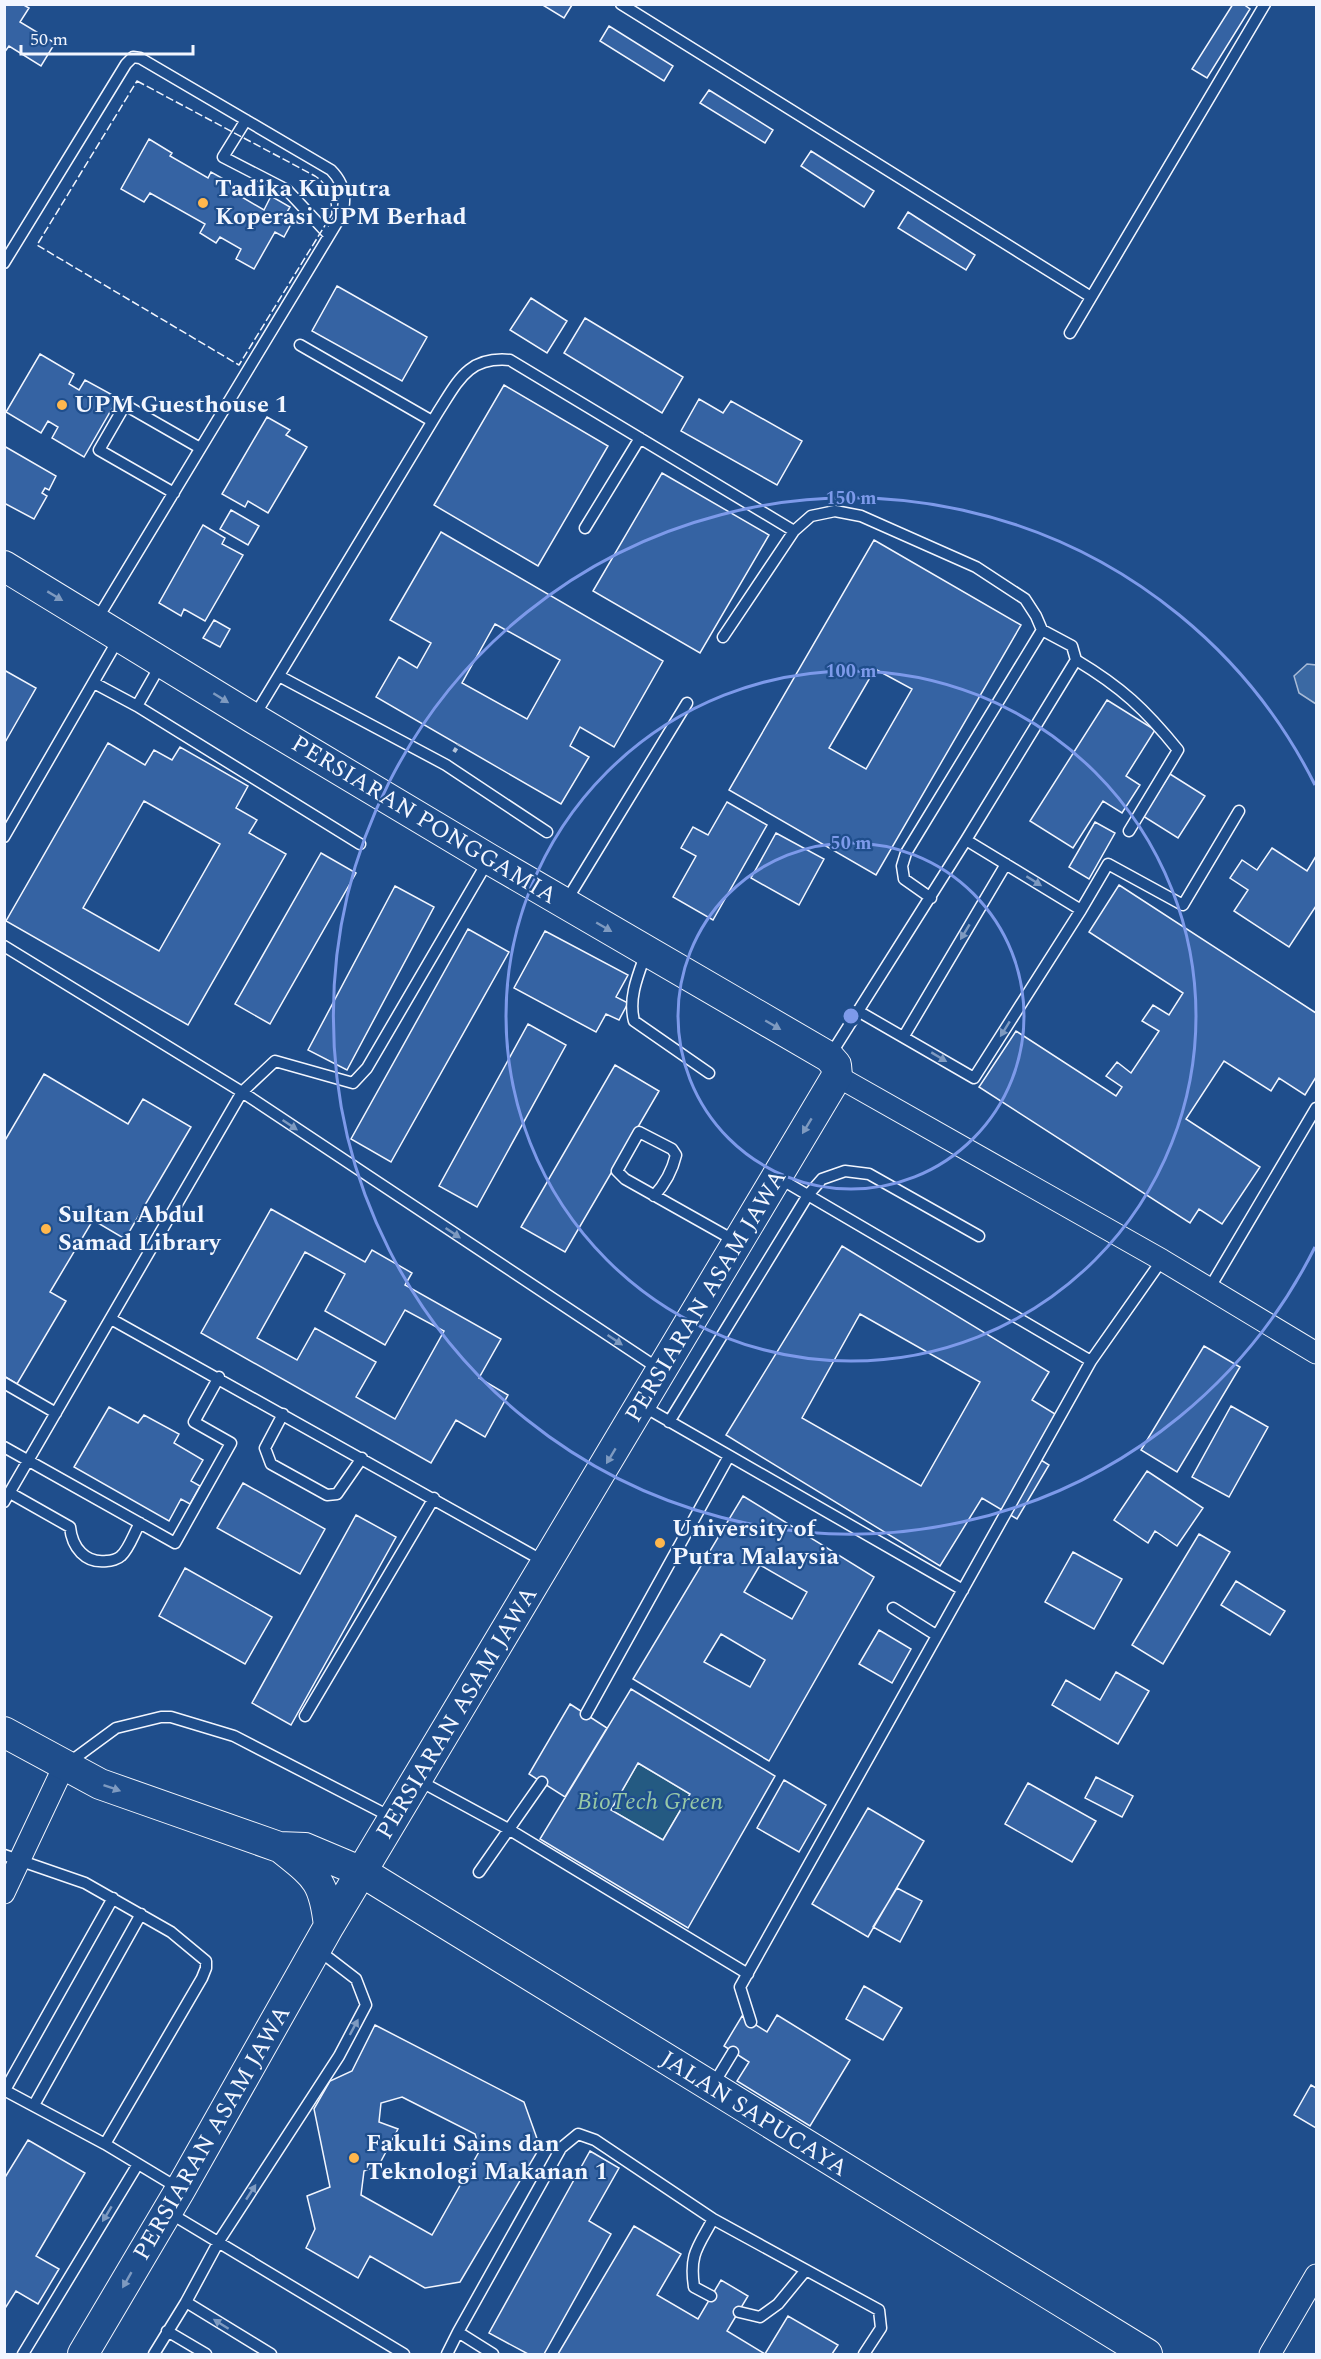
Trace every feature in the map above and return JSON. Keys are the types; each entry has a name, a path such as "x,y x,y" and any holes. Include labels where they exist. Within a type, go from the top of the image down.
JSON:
{"street":[{"name":"PERSIARAN PONGGAMIA","path":"4,566 833,1066"},
{"name":"PERSIARAN ASAM JAWA","path":"87,2353 323,1937 777,1177 833,1066"},
{"path":"833,1066 1317,1353"},
{"path":"4,1732 100,1784 279,1846 313,1874 324,1893 323,1937"},
{"path":"4,1893 12,1858 64,1766"},
{"name":"JALAN SAPUCAYA","path":"279,1846 305,1848 362,1872 1147,2355"},
{"path":"1270,2355 1317,2275"}],"lane":[{"path":"621,4 1092,297"},
{"path":"1070,333 1265,4"},
{"path":"4,263 126,64 133,57 140,58 331,170 344,190 344,208 329,235 174,493 108,628 94,683 4,837"},
{"path":"246,120 224,157 288,190 329,235"},
{"path":"300,345 432,421"},
{"path":"253,718 432,421 456,384 478,362 494,359 510,360 794,531"},
{"path":"174,493 99,450 124,405 200,448"},
{"path":"585,528 640,438"},
{"path":"723,637 794,531 811,516 834,511 861,516 976,567 1025,599 1042,630 1072,646 1076,660 1110,680 1143,709 1178,750 1129,831"},
{"path":"931,898 904,879 902,866 906,853 1042,630"},
{"path":"833,1066 858,1011 931,898 1076,660"},
{"path":"137,706 163,661"},
{"path":"279,676 446,765 548,832"},
{"path":"94,683 137,706 360,844"},
{"path":"565,904 687,703"},
{"path":"858,1011 974,1078 1108,864 1183,905 1239,811"},
{"path":"966,840 1080,910"},
{"path":"140,1523 121,1556 114,1560 98,1562 82,1554 75,1547 70,1527 7,1498 242,1092 275,1060 353,1083 367,1068 489,859"},
{"path":"904,1036 1006,864"},
{"path":"4,946 242,1092 661,1371"},
{"path":"647,952 635,986 631,1010 634,1021 709,1073"},
{"path":"1209,1289 1317,1108"},
{"path":"654,1196 664,1185 676,1155 672,1149 639,1132 617,1171 625,1179 654,1196 738,1242"},
{"path":"669,1422 808,1195 822,1179 845,1171 869,1174 979,1236"},
{"path":"777,1177 1091,1361"},
{"path":"752,2022 740,1987 1091,1361 1162,1260"},
{"path":"111,1319 219,1377 547,1563"},
{"path":"4,1447 175,1543 231,1443 194,1422 219,1377"},
{"path":"4,1383 56,1413"},
{"path":"640,1405 963,1590"},
{"path":"283,1414 265,1448 271,1464 317,1490 327,1495 337,1494 362,1458"},
{"path":"586,1714 729,1456"},
{"path":"305,1716 434,1498"},
{"path":"893,1608 936,1635"},
{"path":"64,1766 116,1728 161,1717 171,1717 234,1737 394,1818"},
{"path":"417,1779 510,1830 748,1974"},
{"path":"479,1872 542,1782"},
{"path":"12,1858 85,1883 171,1932 206,1961 202,1978 105,2144"},
{"path":"113,1899 5,2090 138,2164 174,2201 219,2241 404,2355"},
{"path":"34,2105 141,1914"},
{"path":"154,2355 219,2241 339,2056 366,2005 356,1979 323,1937"},
{"path":"711,2088 733,2052"},
{"path":"447,2355 561,2148 578,2134 595,2140 713,2219 879,2310 881,2328 864,2355"},
{"path":"23,2355 138,2164"},
{"path":"711,2296 694,2287 691,2266 694,2254 713,2219"},
{"path":"739,2312 760,2317 778,2304 806,2270"},
{"path":"186,2302 271,2355"},
{"path":"167,2331 206,2355"},
{"path":"458,2332 493,2355"}],"green space":[{"name":"BioTech Green","path":"638,1763 690,1794 663,1840 611,1810"}],"shaded area":[{"path":"1307,664 1316,665 1316,704 1299,693 1294,676"}],"building":[{"path":"4,4 22,4 29,8 20,22 55,43 41,66 9,46 4,53"},
{"path":"541,4 572,4 572,5 564,18"},
{"path":"1233,4 1243,4 1250,9 1207,78 1192,69"},
{"path":"609,26 673,66 664,81 600,41"},
{"path":"709,90 773,130 765,143 700,103"},
{"path":"149,139 172,153 170,156 208,178 211,172 238,187 235,193 264,210 271,196 290,207 283,219 291,224 284,237 275,232 254,269 236,259 241,249 220,237 216,243 200,233 205,224 150,193 144,202 121,189"},
{"path":"811,151 874,191 864,207 801,166"},
{"path":"908,212 975,255 966,270 898,228"},
{"path":"337,286 427,337 402,381 312,331"},
{"path":"531,298 567,321 547,353 510,330"},
{"path":"585,318 683,377 662,413 564,353"},
{"name":"UPM Guesthouse 1","path":"40,354 74,374 69,384 79,390 85,380 118,398 84,457 52,438 58,427 48,421 41,433 6,412"},
{"path":"504,385 608,446 538,566 434,505"},
{"path":"699,399 723,413 731,401 802,441 777,485 681,431"},
{"path":"267,417 290,430 286,435 307,447 268,513 248,501 245,507 222,494"},
{"path":"4,446 56,476 49,490 45,488 42,493 47,496 34,519 4,503"},
{"path":"662,473 769,535 700,653 593,591"},
{"path":"231,510 259,526 248,545 220,529"},
{"path":"203,525 225,538 222,544 243,555 205,621 184,609 181,616 159,603"},
{"path":"441,532 663,661 614,747 580,727 570,746 589,757 561,804 376,697 399,657 417,668 431,643 390,620","holes":["495,624 560,660 527,719 462,683"]},
{"path":"874,540 1021,625 876,875 729,790","holes":["875,669 912,689 866,769 829,748"]},
{"path":"214,620 230,629 220,647 203,638"},
{"path":"4,670 36,688 4,744"},
{"path":"1107,700 1155,730 1126,776 1140,785 1122,813 1103,801 1073,848 1030,821"},
{"path":"108,743 145,765 154,750 172,760 180,747 248,786 236,808 257,820 249,833 286,854 188,1025 6,921","holes":["144,801 220,844 159,951 83,908"]},
{"path":"1170,774 1205,796 1178,838 1143,816"},
{"path":"727,802 767,825 713,920 673,897 696,856 681,848 693,827 708,835"},
{"path":"1095,822 1115,833 1089,879 1069,867"},
{"path":"776,833 824,859 799,905 751,878"},
{"path":"1272,848 1307,871 1316,856 1316,906 1289,947 1234,911 1248,890 1230,878 1242,860 1257,870"},
{"path":"321,853 356,873 270,1024 235,1004"},
{"path":"1119,885 1316,1013 1316,1077 1305,1095 1279,1078 1271,1091 1224,1061 1186,1119 1260,1167 1222,1224 1199,1209 1190,1223 979,1087 1016,1031 1116,1096 1122,1087 1106,1076 1117,1062 1131,1073 1159,1031 1142,1021 1153,1005 1169,1015 1183,993 1089,932"},
{"path":"395,886 434,907 347,1070 308,1050"},
{"path":"468,929 509,952 391,1162 351,1139"},
{"path":"545,931 628,975 616,997 628,1003 619,1020 606,1014 596,1032 514,988"},
{"path":"528,1024 566,1045 477,1207 439,1186"},
{"path":"615,1065 659,1091 565,1252 521,1227"},
{"name":"Sultan Abdul Samad Library","path":"44,1074 128,1124 143,1099 191,1127 125,1239 93,1220 50,1292 66,1301 17,1384 4,1376 4,1142"},
{"path":"271,1209 365,1262 372,1250 412,1273 405,1285 501,1339 479,1378 508,1395 485,1437 456,1420 431,1463 201,1333","holes":["305,1252 345,1274 325,1311 385,1345 405,1310 444,1331 395,1419 356,1397 376,1362 315,1328 297,1360 257,1338"]},
{"path":"842,1246 1049,1372 1032,1400 1060,1417 1036,1457 1049,1465 1017,1519 982,1498 940,1566 726,1435","holes":["860,1314 980,1382 921,1486 802,1418"]},
{"path":"1204,1346 1240,1367 1177,1472 1141,1450"},
{"path":"1231,1406 1268,1427 1229,1497 1192,1477"},
{"path":"109,1407 138,1423 144,1415 179,1434 174,1443 203,1460 191,1481 200,1486 190,1504 181,1499 169,1521 74,1467"},
{"path":"1147,1471 1203,1508 1177,1546 1155,1531 1148,1543 1114,1520"},
{"path":"243,1483 325,1529 300,1574 217,1528"},
{"path":"743,1496 874,1577 769,1761 633,1679","holes":["760,1565 807,1592 792,1619 744,1592","721,1634 765,1660 750,1687 704,1662"]},
{"path":"356,1515 396,1537 291,1725 252,1703"},
{"path":"1199,1534 1230,1552 1163,1664 1132,1645"},
{"path":"1073,1552 1122,1579 1094,1629 1045,1602"},
{"path":"185,1568 272,1617 245,1664 159,1616"},
{"path":"1236,1581 1285,1611 1270,1635 1221,1605"},
{"path":"879,1630 911,1649 892,1683 859,1664"},
{"path":"1116,1672 1149,1691 1118,1744 1052,1705 1066,1680 1100,1700"},
{"path":"631,1689 775,1776 688,1928 540,1839","holes":["638,1763 690,1794 663,1840 611,1810"]},
{"path":"570,1704 607,1728 565,1797 529,1774"},
{"path":"1096,1777 1133,1796 1122,1817 1085,1798"},
{"path":"784,1780 826,1805 799,1852 757,1828"},
{"path":"1028,1783 1096,1821 1072,1862 1005,1824"},
{"path":"868,1808 924,1841 868,1937 812,1904"},
{"path":"897,1888 922,1901 900,1942 873,1927"},
{"path":"864,1986 902,2008 883,2040 846,2019"},
{"path":"777,2015 850,2060 810,2126 737,2081 749,2062 724,2046 742,2016 767,2032"},
{"name":"Fakulti Sains dan Teknologi Makanan 1","path":"375,2025 524,2102 540,2147 460,2282 425,2288 370,2256 358,2278 306,2248 315,2229 307,2196 330,2187 314,2109 330,2081 352,2071","holes":["402,2097 475,2134 480,2150 432,2235 361,2195 364,2171 379,2165 398,2129 379,2122 381,2103"]},
{"path":"1311,2085 1316,2088 1316,2128 1294,2115"},
{"path":"28,2140 85,2173 36,2256 59,2269 38,2304 16,2291 4,2310 4,2179"},
{"path":"590,2151 619,2168 589,2221 611,2234 544,2354 528,2354 489,2333"},
{"path":"634,2226 681,2254 657,2295 698,2319 721,2280 748,2296 727,2331 765,2354 558,2354"},
{"path":"788,2316 838,2345 832,2354 765,2354"}],"fence":[{"path":"137,81 315,176 324,184 329,193 332,214 239,365 37,245 137,81"}],"place":[{"name":"Tadika Kuputra Koperasi UPM Berhad","path":"203,203"},
{"name":"UPM Guesthouse 1","path":"62,405"},
{"name":"Sultan Abdul Samad Library","path":"46,1229"},
{"name":"University of Putra Malaysia","path":"660,1543"},
{"name":"Fakulti Sains dan Teknologi Makanan 1","path":"354,2158"}]}
